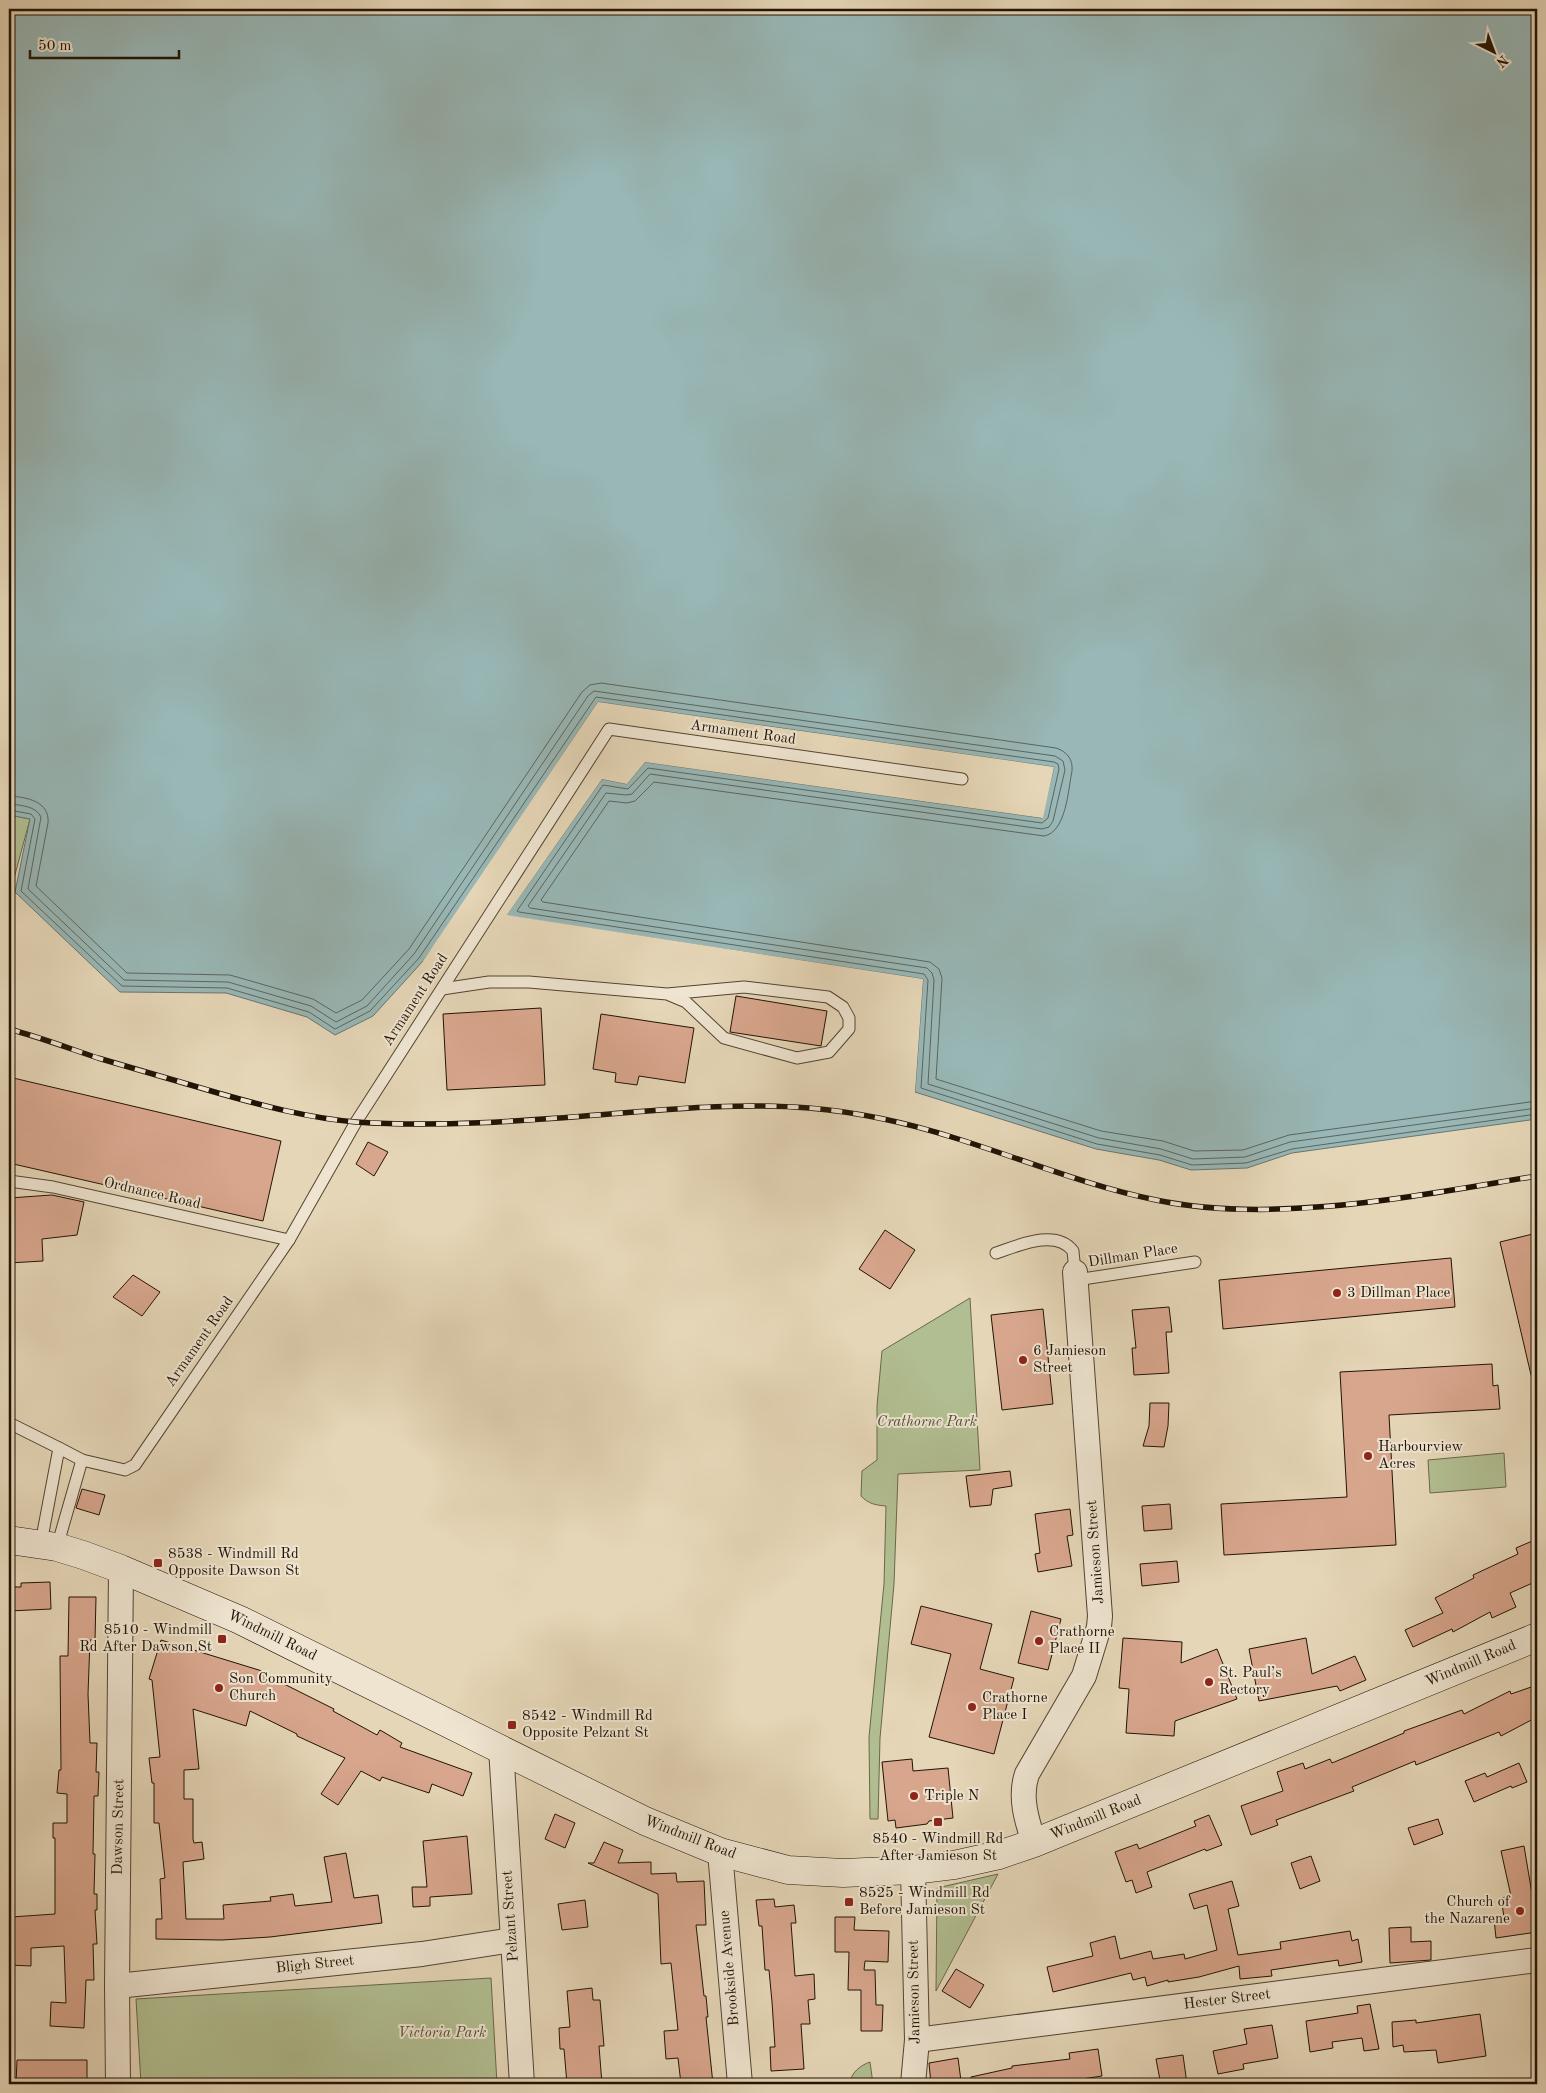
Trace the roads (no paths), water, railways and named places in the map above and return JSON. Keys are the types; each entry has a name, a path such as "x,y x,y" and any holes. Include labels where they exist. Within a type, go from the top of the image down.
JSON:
{"main road":[{"name":"Windmill Road","path":"9,1540 49,1545 121,1569 240,1620 645,1821 720,1852 788,1870 844,1873 913,1870 954,1865 999,1855 1034,1843 1537,1637"}],"street":[{"name":"Jamieson Street","path":"1034,1843 1026,1816 1022,1786 1027,1774 1084,1676 1099,1627 1100,1616 1076,1276"},
{"name":"Dawson Street","path":"118,2084 117,1986 121,1569"},
{"name":"Pelzant Street","path":"501,1748 522,2084"},
{"name":"Brookside Avenue","path":"720,1852 740,2084"},
{"name":"Jamieson Street","path":"913,1870 916,2040 913,2084"},
{"name":"Bligh Street","path":"117,1986 422,1954 512,1940"},
{"name":"Hester Street","path":"916,2040 1537,1960"}],"lane":[{"name":"Armament Road","path":"59,1448 82,1460 125,1470 135,1466 289,1240 356,1122 610,729 962,779"},
{"path":"442,989 489,982 529,982 667,994 744,987 828,997 843,1007 849,1018 849,1030 829,1052 797,1058 724,1038 686,1002 667,994"},
{"name":"Ordnance Road","path":"9,1181 53,1187 289,1240"},
{"path":"996,1253 1040,1240 1063,1242 1073,1251 1076,1276"},
{"name":"Dillman Place","path":"1076,1276 1195,1262"},
{"path":"9,1423 59,1448 49,1545"},
{"path":"49,1545 82,1460"}],"water":[{"path":"9,9 1537,9 1537,1119 1292,1153 1247,1168 1191,1170 1159,1160 1096,1149 915,1092 923,979 506,916 602,779 627,784 645,762 1042,818 1054,767 598,702 438,941 423,961 373,1016 335,1035 307,1017 226,993 120,992 15,892 30,819 9,815"}],"railway":[{"path":"9,1029 98,1058 218,1093 269,1107 321,1118 389,1124 455,1124 522,1121 669,1109 762,1106 809,1108 864,1115 919,1128 1130,1194 1202,1207 1249,1209 1298,1208 1347,1204 1396,1199 1537,1176"}],"place":[{"name":"3 Dillman Place","path":"1337,1293"},
{"name":"6 Jamieson Street","path":"1023,1360"},
{"name":"Harbourview Acres","path":"1368,1456"},
{"name":"8538 - Windmill Rd Opposite Dawson St","path":"158,1563"},
{"name":"8510 - Windmill Rd After Dawson St","path":"222,1639"},
{"name":"Crathorne Place II","path":"1039,1641"},
{"name":"St. Paul’s Rectory","path":"1209,1682"},
{"name":"Son Community Church","path":"219,1688"},
{"name":"Crathorne Place I","path":"972,1707"},
{"name":"8542 - Windmill Rd Opposite Pelzant St","path":"512,1725"},
{"name":"Triple N","path":"914,1796"},
{"name":"8540 - Windmill Rd After Jamieson St","path":"938,1822"},
{"name":"8525 - Windmill Rd Before Jamieson St","path":"849,1902"},
{"name":"Church of the Nazarene","path":"1520,1911"}],"park label":[{"name":"Crathorne Park","path":"927,1422"},
{"name":"Victoria Park","path":"442,2033"}]}
